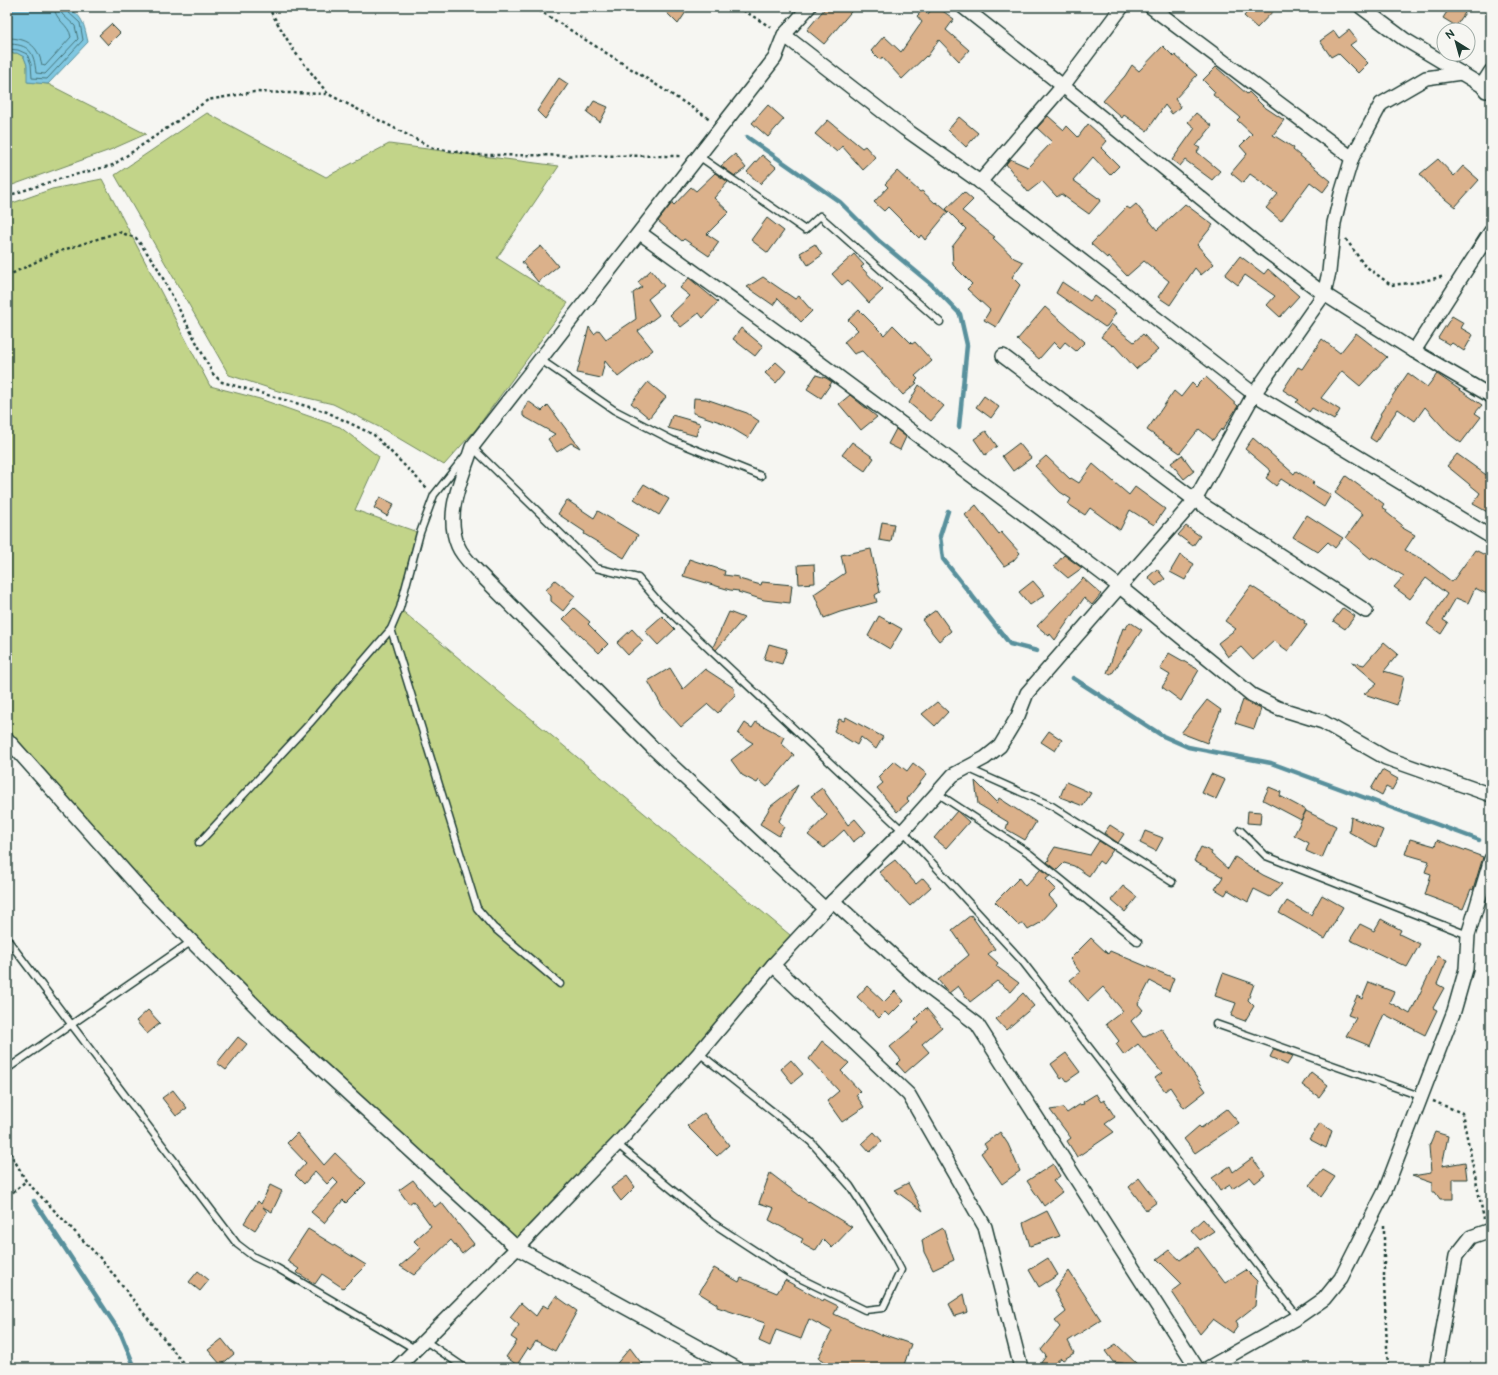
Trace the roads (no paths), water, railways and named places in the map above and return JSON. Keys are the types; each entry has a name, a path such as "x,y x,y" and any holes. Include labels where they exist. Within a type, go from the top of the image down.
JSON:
{"street":[{"path":"809,7 784,36 775,58 700,157 472,447 454,501 452,522 458,547 479,573 652,746 829,905 924,984 977,1024 1197,1368"},
{"path":"963,7 1261,247 1324,294 1414,351 1491,396"},
{"path":"980,182 1063,86 1122,7"},
{"path":"1151,7 1352,158"},
{"path":"1361,7 1404,39 1486,88 1491,100"},
{"path":"784,36 905,129 980,182 1254,394 1491,537"},
{"path":"1486,88 1491,71"},
{"path":"397,1368 517,1248 617,1144 698,1053 773,965 829,905 903,831 936,793 954,775 985,758 1000,746 1018,716 1027,693 1194,500 1254,394 1324,294 1329,272 1334,223 1352,158 1381,104 1426,78 1460,73"},
{"path":"1414,351 1488,245 1491,232"},
{"path":"640,233 808,354 1120,587 1252,695 1278,708 1322,722 1386,758 1491,795"},
{"path":"1003,356 1194,500 1366,611"},
{"path":"7,739 135,883 279,1030 517,1248 736,1368"},
{"path":"1208,1368 1298,1317 1324,1299 1341,1278 1385,1191 1454,1010 1466,969 1468,935 1491,859"},
{"path":"773,965 909,1095 985,1228 1021,1368"},
{"path":"1436,1368 1456,1256 1471,1237 1490,1233"}],"lane":[{"path":"700,157 805,230 820,216 940,322"},
{"path":"541,360 614,410 672,440 761,476"},
{"path":"199,843 310,723 391,629 400,608 420,532 434,495 472,447 596,568 638,578 659,602 903,831 1023,962 1298,1317"},
{"path":"391,629 477,908 493,927 560,984"},
{"path":"967,768 1052,806 1172,882"},
{"path":"936,793 1030,854 1138,942"},
{"path":"1240,830 1266,856 1468,935"},
{"path":"7,939 237,1244 254,1257 465,1368"},
{"path":"7,1069 192,941"},
{"path":"1216,1024 1420,1096"},
{"path":"617,1144 711,1222 789,1273 865,1310 883,1308 901,1270 888,1245 850,1186 811,1142 698,1053"}],"water":[{"path":"7,7 65,7 76,13 82,21 88,42 48,84 27,82 27,65 24,57 17,53 7,53"}],"waterway":[{"path":"747,137 840,202 879,241 931,284 960,314 967,345 959,427"},
{"path":"948,511 940,536 943,559 1010,644 1037,651"},
{"path":"1073,678 1163,736 1188,747 1271,763 1479,840"},
{"path":"34,1201 121,1334 135,1368"}]}
